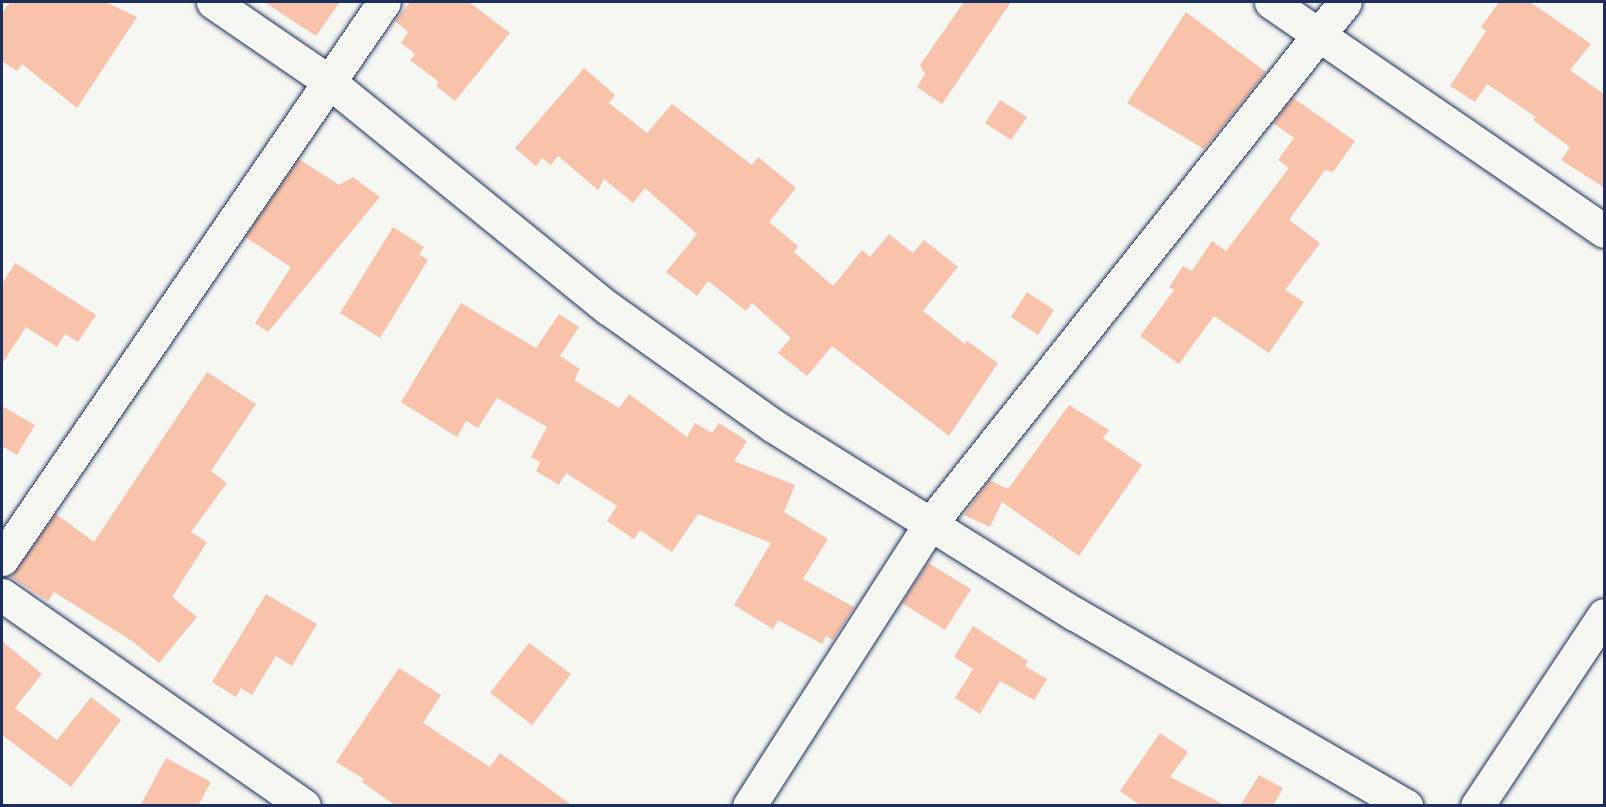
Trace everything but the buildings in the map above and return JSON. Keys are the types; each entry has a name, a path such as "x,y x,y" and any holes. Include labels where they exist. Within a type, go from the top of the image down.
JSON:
{"street":[{"path":"213,2 327,80 608,308 772,425 1074,614 1406,806"},
{"path":"2,559 327,80 384,2"},
{"path":"1271,2 1605,231"},
{"path":"749,806 931,523 1321,36 1345,2"},
{"path":"2,595 304,806"},
{"path":"1478,806 1605,615"}]}
